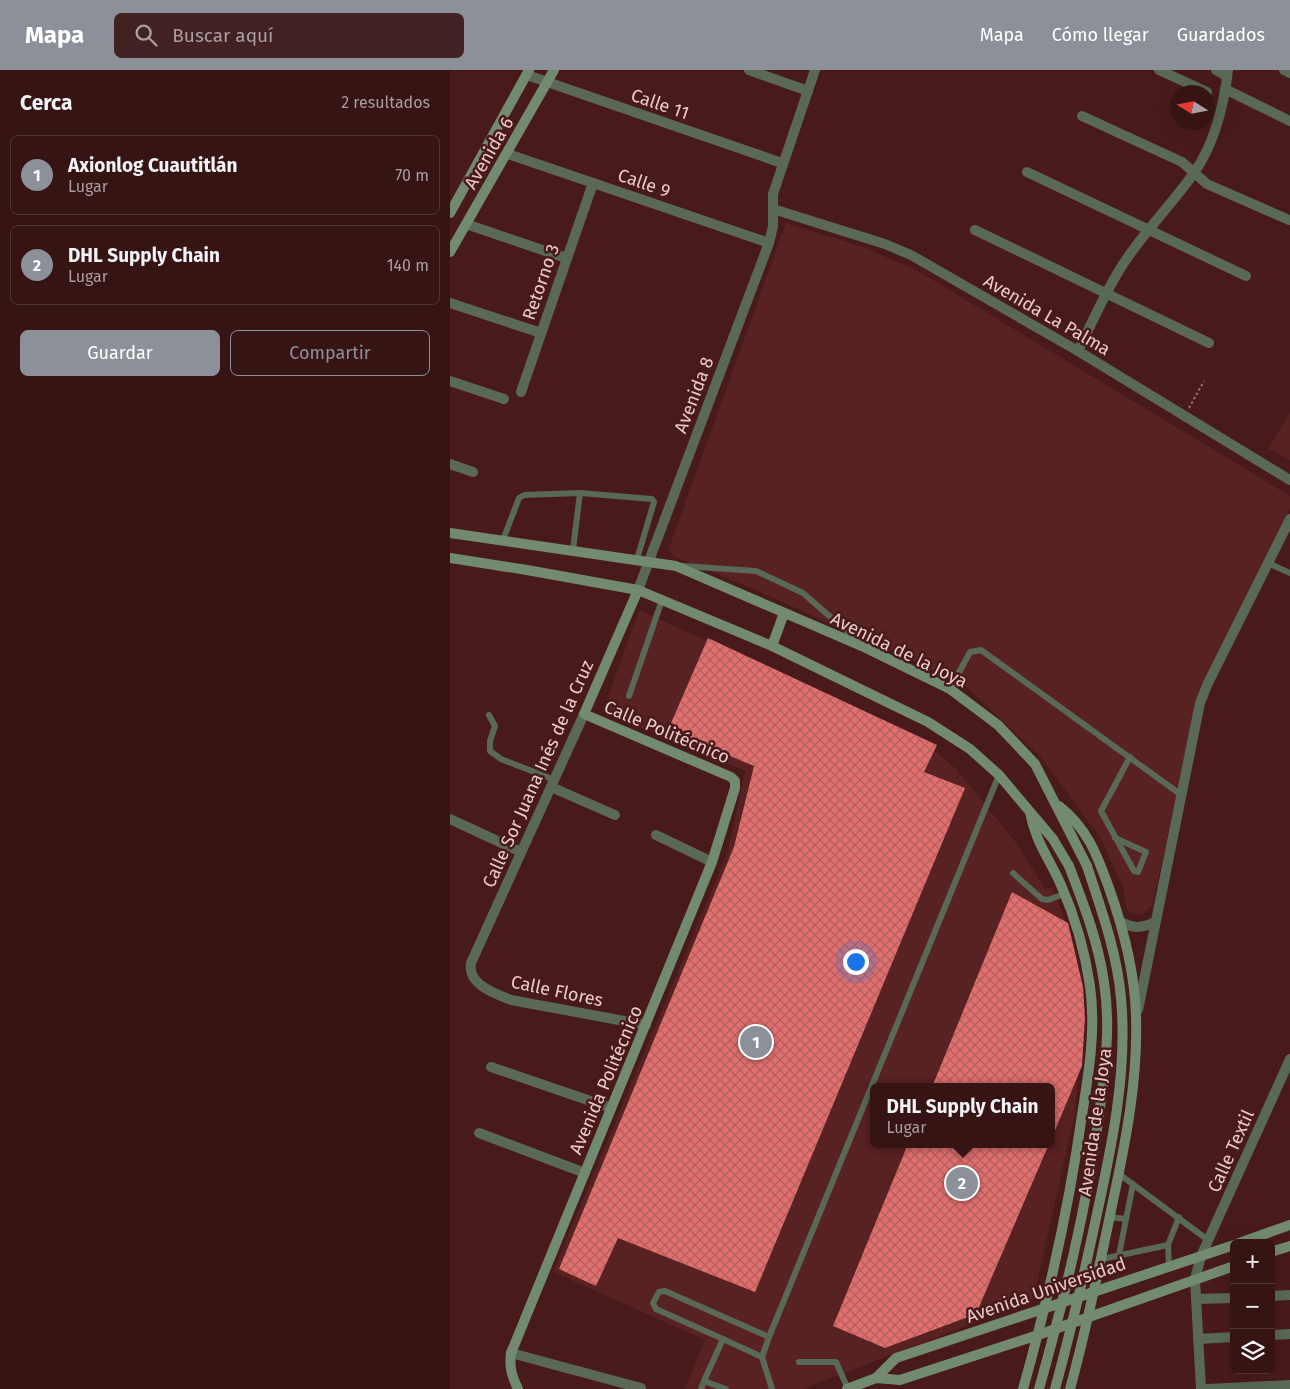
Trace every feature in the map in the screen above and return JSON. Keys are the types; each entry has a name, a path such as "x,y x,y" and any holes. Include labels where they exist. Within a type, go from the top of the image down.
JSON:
{"main road":[{"name":"Avenida 6","path":"450,252 508,154 554,70"},
{"name":"Avenida 6","path":"450,214 528,73"},
{"name":"Avenida de la Joya","path":"450,533 636,558 676,566 866,648 950,689 998,724 1034,764 1087,866 1115,957 1121,996 1123,1035 1121,1075 1106,1173 1072,1330 1055,1389"},
{"name":"Avenida de la Joya","path":"450,558 638,590 772,646 928,722 970,749 999,775 1053,839 1069,866 1089,917 1098,948 1108,1022 1106,1062 1091,1174 1038,1389"},
{"name":"Calle Sor Juana Inés de la Cruz","path":"584,714 638,590"},
{"path":"772,646 784,613"},
{"name":"Calle Politécnico","path":"584,714 731,777 735,781"},
{"name":"Avenida Politécnico","path":"518,1389 512,1376 511,1354 712,862 735,788 735,781"},
{"path":"1056,804 1076,820 1089,839 1121,922 1130,961 1136,1016 1136,1075 1119,1174 1090,1315 1070,1389"},
{"path":"1022,1389 1038,1335 1076,1163 1092,1050 1090,988 1078,929 1064,894 1033,831 1030,811"},
{"path":"1250,1239 1290,1225"},
{"name":"Avenida Universidad","path":"847,1389 876,1378 896,1358 1230,1246"},
{"path":"1275,1251 1290,1246"},
{"name":"Avenida Universidad","path":"876,1378 900,1380 1038,1335 1090,1315 1230,1267"}],"street":[{"path":"749,70 808,91"},
{"path":"773,209 773,194 782,163 815,70"},
{"path":"1159,70 1190,85"},
{"path":"1078,351 1106,294 1129,255 1195,172 1214,131 1224,100 1228,73 1216,70"},
{"path":"1284,70 1290,73"},
{"name":"Calle 11","path":"528,73 548,83 782,163"},
{"path":"1225,89 1290,121"},
{"path":"1215,96 1224,100"},
{"path":"1082,116 1182,162 1207,184 1289,220"},
{"name":"Calle 9","path":"508,154 769,243"},
{"path":"1027,172 1246,276"},
{"name":"Retorno 3","path":"521,392 593,183"},
{"name":"Avenida 8","path":"638,590 769,243 773,226 773,209"},
{"name":"Avenida La Palma","path":"773,209 885,244 911,255 1078,351 1290,480"},
{"path":"466,224 566,258"},
{"path":"975,230 1209,343"},
{"path":"450,303 541,333"},
{"path":"450,381 504,399"},
{"path":"450,464 473,472"},
{"path":"1136,1016 1180,794 1200,704 1208,683 1290,519"},
{"name":"Calle Sor Juana Inés de la Cruz","path":"469,972 471,963 584,714"},
{"path":"553,783 615,815"},
{"path":"450,819 521,852"},
{"path":"656,836 712,862"},
{"path":"1121,922 1130,927 1139,928 1155,922"},
{"name":"Calle Flores","path":"469,972 473,980 511,1000 646,1026"},
{"name":"Calle Textil","path":"1201,1389 1195,1279 1201,1256 1290,1059"},
{"path":"492,1067 611,1108"},
{"path":"479,1132 585,1173"},
{"path":"1275,1296 1290,1295"},
{"path":"1196,1299 1230,1298"},
{"path":"1275,1335 1290,1334"},
{"path":"1198,1339 1230,1337"},
{"path":"511,1354 641,1388"},
{"path":"1207,1389 1290,1384"}],"lane":[{"path":"573,550 580,493"},
{"path":"503,540 519,498 524,496 580,493 652,499 654,502 636,558"},
{"path":"644,533 659,536"},
{"path":"1268,563 1290,572"},
{"path":"676,566 756,571 803,593 866,648"},
{"path":"629,696 662,600"},
{"path":"950,689 970,652 981,650 1180,794"},
{"path":"489,715 495,726 490,741 490,751 501,759 553,783"},
{"path":"1115,838 1146,852 1138,872 1134,871 1115,838 1101,808 1130,757"},
{"path":"873,1083 999,775"},
{"path":"1013,873 1042,900 1048,900 1064,894"},
{"path":"772,1389 762,1357 870,1090"},
{"path":"1119,1174 1208,1240"},
{"path":"1119,1255 1134,1184"},
{"path":"1110,1217 1126,1219"},
{"path":"1168,1266 1168,1245 1179,1217"},
{"path":"1102,1259 1168,1245"},
{"path":"762,1357 656,1308 653,1303 659,1292 665,1290 769,1337"},
{"path":"701,1389 723,1339"},
{"path":"799,1362 836,1362 847,1389"},
{"path":"704,1381 726,1389"}],"path":[{"path":"1185,415 1204,381"}],"shaded area":[{"path":"786,223 863,247 918,271 1290,496 1290,509 1199,695 1152,906 1141,915 1130,913 1126,907 1124,890 1101,839 1040,756 963,684 758,591 673,556 669,548"},
{"path":"1290,413 1290,460 1268,449"},
{"path":"639,610 887,723 937,752 957,770 1018,845 1045,889 1052,888 1074,943 1084,1001 1075,1113 1033,1300 803,1389 685,1389 705,1340 553,1272 728,851 745,771 603,711"}],"building":[{"path":"708,638 937,745 924,772 965,788 755,1292 618,1238 596,1286 559,1269 734,847 754,766 668,730"},
{"path":"1012,892 1068,923 1083,987 1085,1018 1082,1066 1055,1130 1055,1083 934,1083"},
{"path":"906,1148 1047,1148 976,1314 885,1348 833,1326"}],"place":[{"name":"Axionlog Cuautitlán","path":"756,1042"},
{"name":"DHL Supply Chain","path":"962,1183"}]}
